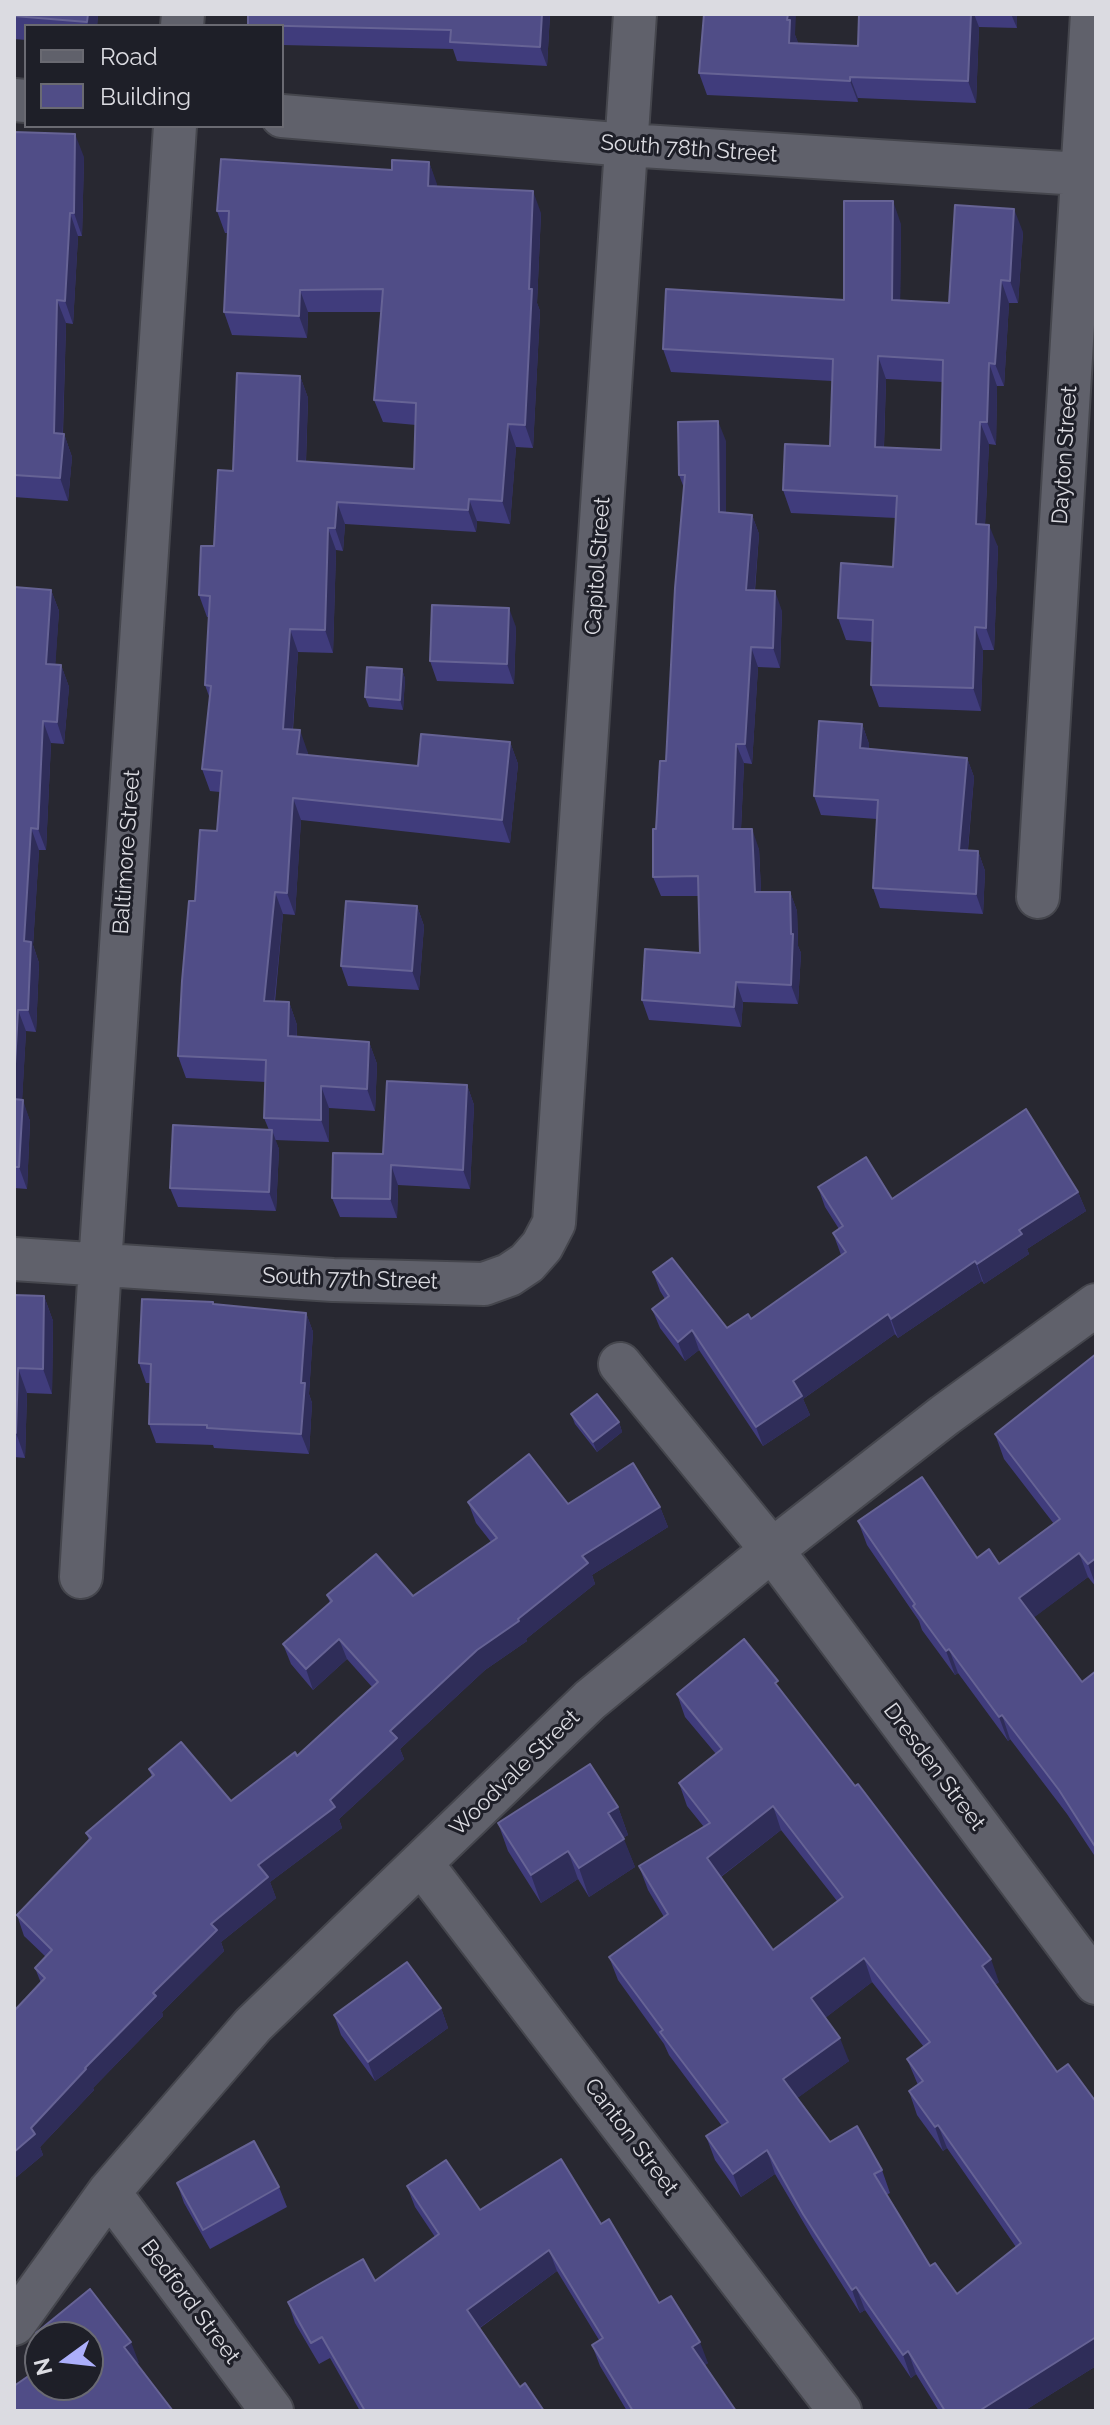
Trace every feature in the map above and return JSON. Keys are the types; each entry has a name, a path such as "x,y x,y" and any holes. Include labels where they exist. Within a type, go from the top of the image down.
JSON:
{"street":[{"name":"Capitol Street","path":"561,1118 635,14"},
{"name":"Dayton Street","path":"1038,897 1089,175 1092,14"},
{"name":"South 78th Street","path":"284,116 627,145 1089,175"},
{"name":"Baltimore Street","path":"81,1577 175,128"},
{"name":"South 77th Street","path":"14,1259 333,1280 484,1284 509,1275 527,1263 542,1246 554,1223 561,1118"},
{"name":"Woodvale Street","path":"14,2324 109,2192 253,2025 590,1700 772,1550 945,1415 1096,1305"},
{"name":"Dresden Street","path":"620,1364 772,1550 1096,1983"},
{"name":"Canton Street","path":"421,1863 840,2411"},
{"name":"Bedford Street","path":"109,2192 272,2411"}],"building":[{"path":"14,14 88,14 87,22"},
{"path":"248,14 542,14 540,47 450,42 451,30 248,24"},
{"path":"704,14 788,14 789,43 858,46 859,14 971,14 968,81 850,77 850,81 699,73"},
{"path":"14,132 75,134 74,213 70,213 65,301 57,300 54,433 64,434 60,478 14,475"},
{"path":"221,159 392,170 392,160 429,162 428,186 533,191 525,425 508,424 502,501 469,499 468,510 337,502 335,528 328,528 325,630 290,629 283,729 300,730 297,754 418,766 421,734 510,742 502,820 293,798 287,893 275,892 264,1001 289,1002 288,1036 369,1042 367,1089 321,1086 321,1120 264,1118 266,1060 178,1056 189,901 195,901 200,830 217,831 222,771 202,769 211,686 205,685 210,596 199,595 201,546 214,546 218,470 233,471 237,373 300,376 297,461 414,469 416,403 374,400 383,289 300,290 299,316 224,312 229,211 217,211"},
{"path":"844,201 893,201 892,300 949,303 955,205 1014,209 1010,281 1001,280 995,364 989,363 987,422 980,422 976,524 989,525 986,628 975,627 973,688 871,685 873,620 838,618 841,563 893,567 897,496 783,490 785,444 830,446 833,359 663,349 666,289 844,300","holes":["878,356 943,360 941,450 875,447"]},
{"path":"718,421 719,512 752,515 746,590 775,591 773,648 751,647 745,744 736,744 733,829 752,829 755,892 790,892 793,934 791,985 736,982 734,1007 642,1000 645,949 700,953 698,876 653,877 653,829 656,829 660,761 666,761 675,588 685,475 679,475 678,422"},
{"path":"14,587 51,590 46,664 61,665 57,722 43,721 38,829 31,828 24,941 31,942 28,1010 18,1010 14,1082"},
{"path":"432,605 509,608 507,664 430,661"},
{"path":"367,667 402,669 400,700 365,697"},
{"path":"819,721 862,724 860,748 967,758 959,850 978,851 976,894 873,888 878,800 814,796"},
{"path":"346,901 417,906 412,971 341,966"},
{"path":"387,1081 467,1085 463,1170 391,1165 390,1199 332,1198 333,1153 383,1154"},
{"path":"14,1099 23,1100 19,1167 14,1167"},
{"path":"1026,1109 1078,1192 1019,1230 1022,1234 977,1264 975,1261 891,1319 888,1314 793,1381 802,1396 756,1427 692,1330 678,1342 652,1309 669,1296 653,1272 672,1258 727,1328 748,1314 751,1319 846,1252 833,1233 843,1226 818,1187 866,1157 892,1199"},
{"path":"173,1125 272,1130 269,1192 170,1188"},
{"path":"14,1295 44,1296 43,1369 18,1368 16,1433 14,1433"},
{"path":"142,1299 213,1302 306,1313 301,1434 207,1428 207,1425 149,1424 151,1364 139,1363"},
{"path":"1096,1354 1096,1558 1088,1564 1079,1553 1019,1598 1082,1682 1096,1671 1096,1848 1059,1790 913,1606 915,1604 858,1521 922,1477 977,1558 989,1549 999,1564 1060,1519 995,1434"},
{"path":"597,1394 619,1422 593,1442 571,1414"},
{"path":"529,1454 568,1504 633,1463 660,1507 582,1556 588,1563 519,1621 477,1650 390,1731 397,1738 330,1800 335,1807 258,1865 268,1877 211,1924 217,1930 153,1993 156,1996 85,2068 31,2128 35,2134 14,2152 14,2011 45,1978 35,1968 52,1950 17,1915 91,1838 86,1833 154,1775 149,1769 181,1742 231,1801 295,1752 297,1756 378,1682 339,1639 306,1669 283,1644 332,1601 327,1595 376,1554 413,1596 497,1538 468,1502"},
{"path":"744,1639 991,1959 982,1966 1057,2072 1068,2064 1096,2102 1096,2337 979,2411 945,2411 908,2351 903,2355 856,2287 852,2290 803,2214 767,2150 733,2174 706,2136 728,2122 660,2032 663,2030 609,1957 668,1914 639,1866 710,1823 679,1783 722,1749 677,1694","holes":["773,1806 843,1897 773,1950 707,1858","864,1958 930,2042 907,2059 923,2081 909,2091 935,2127 938,2125 1021,2243 957,2294 935,2263 930,2266 874,2174 882,2170 857,2126 830,2142 783,2079 840,2038 811,1998"]},
{"path":"590,1764 618,1807 608,1813 624,1839 579,1868 568,1851 531,1875 498,1823"},
{"path":"407,1962 441,2008 368,2062 334,2015"},
{"path":"254,2141 279,2187 203,2230 177,2183"},
{"path":"561,2159 601,2224 609,2219 659,2303 671,2296 700,2342 692,2347 736,2411 633,2411 592,2345 603,2338 549,2250 467,2310 520,2387 525,2383 544,2411 365,2411 322,2337 311,2343 288,2302 363,2259 375,2281 439,2234 407,2186 446,2160 480,2210"},
{"path":"90,2289 131,2342 124,2347 173,2411 14,2411 14,2386 24,2379 24,2401 104,2401 104,2321 51,2321"}]}
